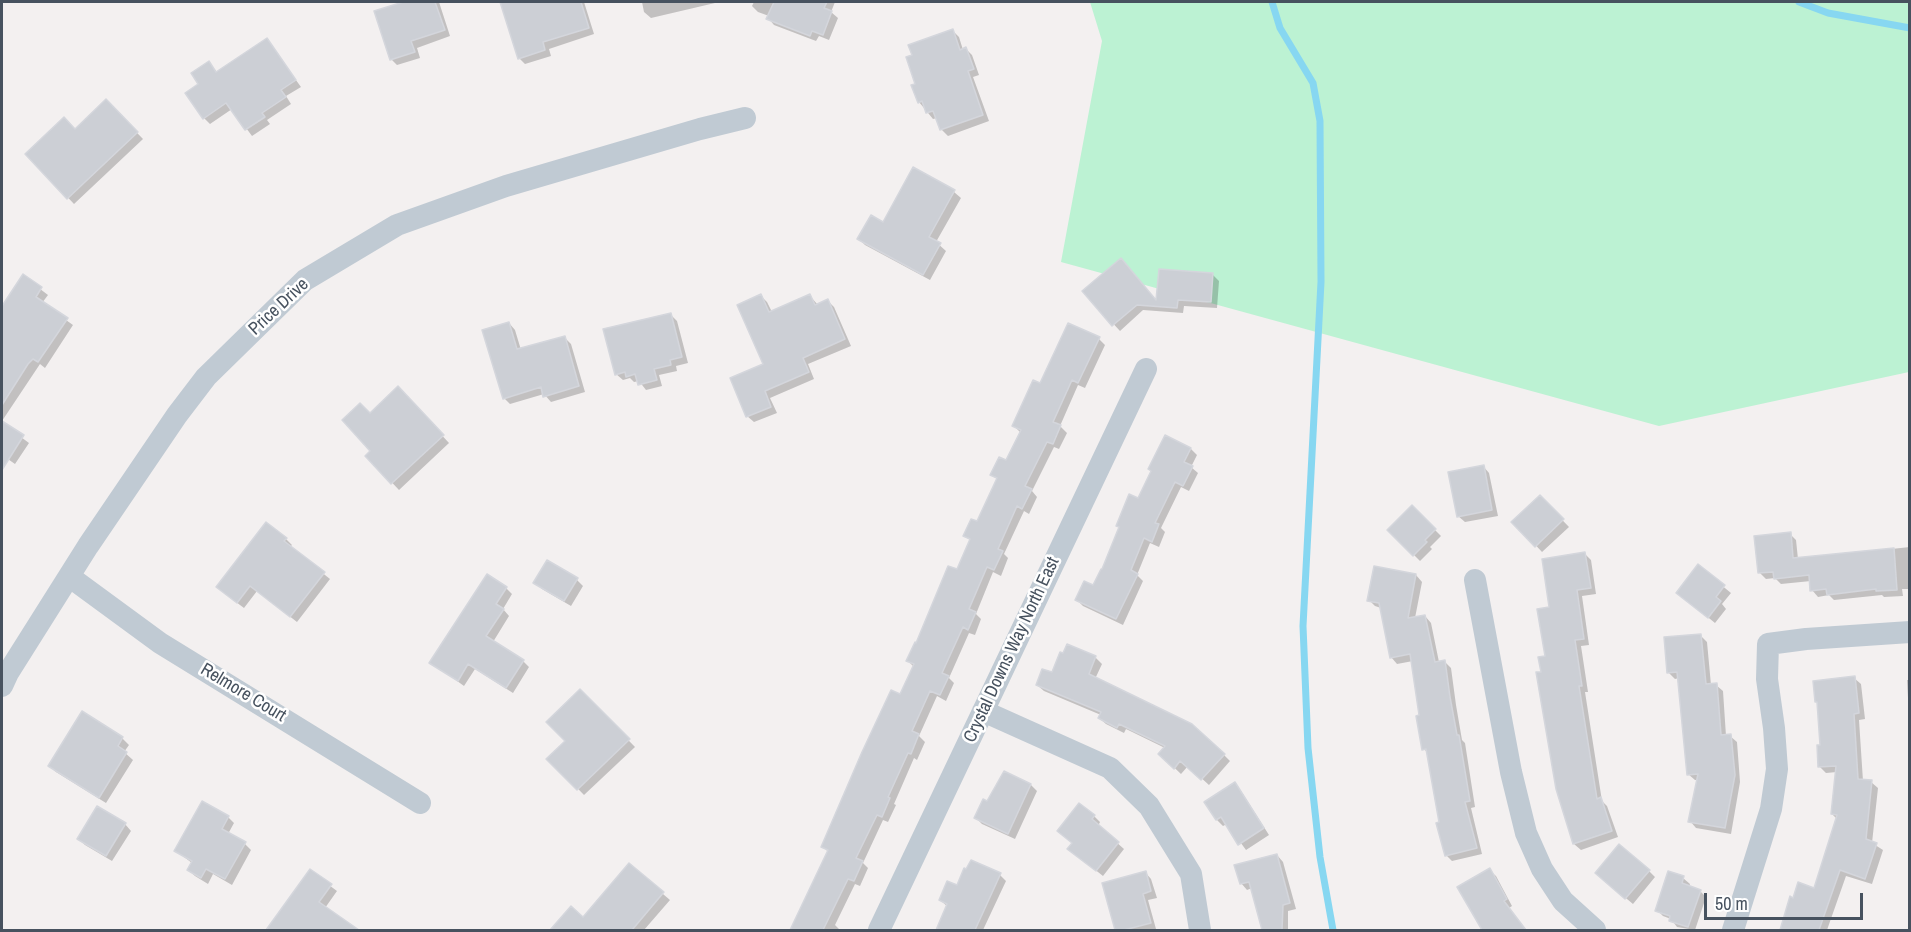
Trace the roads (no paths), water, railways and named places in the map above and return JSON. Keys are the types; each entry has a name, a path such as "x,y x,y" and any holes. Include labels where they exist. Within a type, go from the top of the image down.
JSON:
{"street":[{"name":"Price Drive","path":"2,686 88,546 177,415 206,377 305,280 397,225 506,186 745,118"},
{"name":"Crystal Downs Way North East","path":"879,930 1146,369"},
{"name":"Relmore Court","path":"70,577 160,643 383,778 420,803"},
{"path":"1475,580 1511,772 1526,833 1542,869 1563,901 1594,930"},
{"path":"1733,930 1771,809 1776,769 1774,728 1767,679 1768,644 1910,632"},
{"path":"983,711 1110,768 1149,806 1191,874 1200,930"}],"waterway":[{"path":"1272,2 1280,28 1313,83 1320,121 1321,282 1303,626 1308,748 1320,857 1333,930"},
{"path":"1799,2 1828,13 1910,28"}]}
